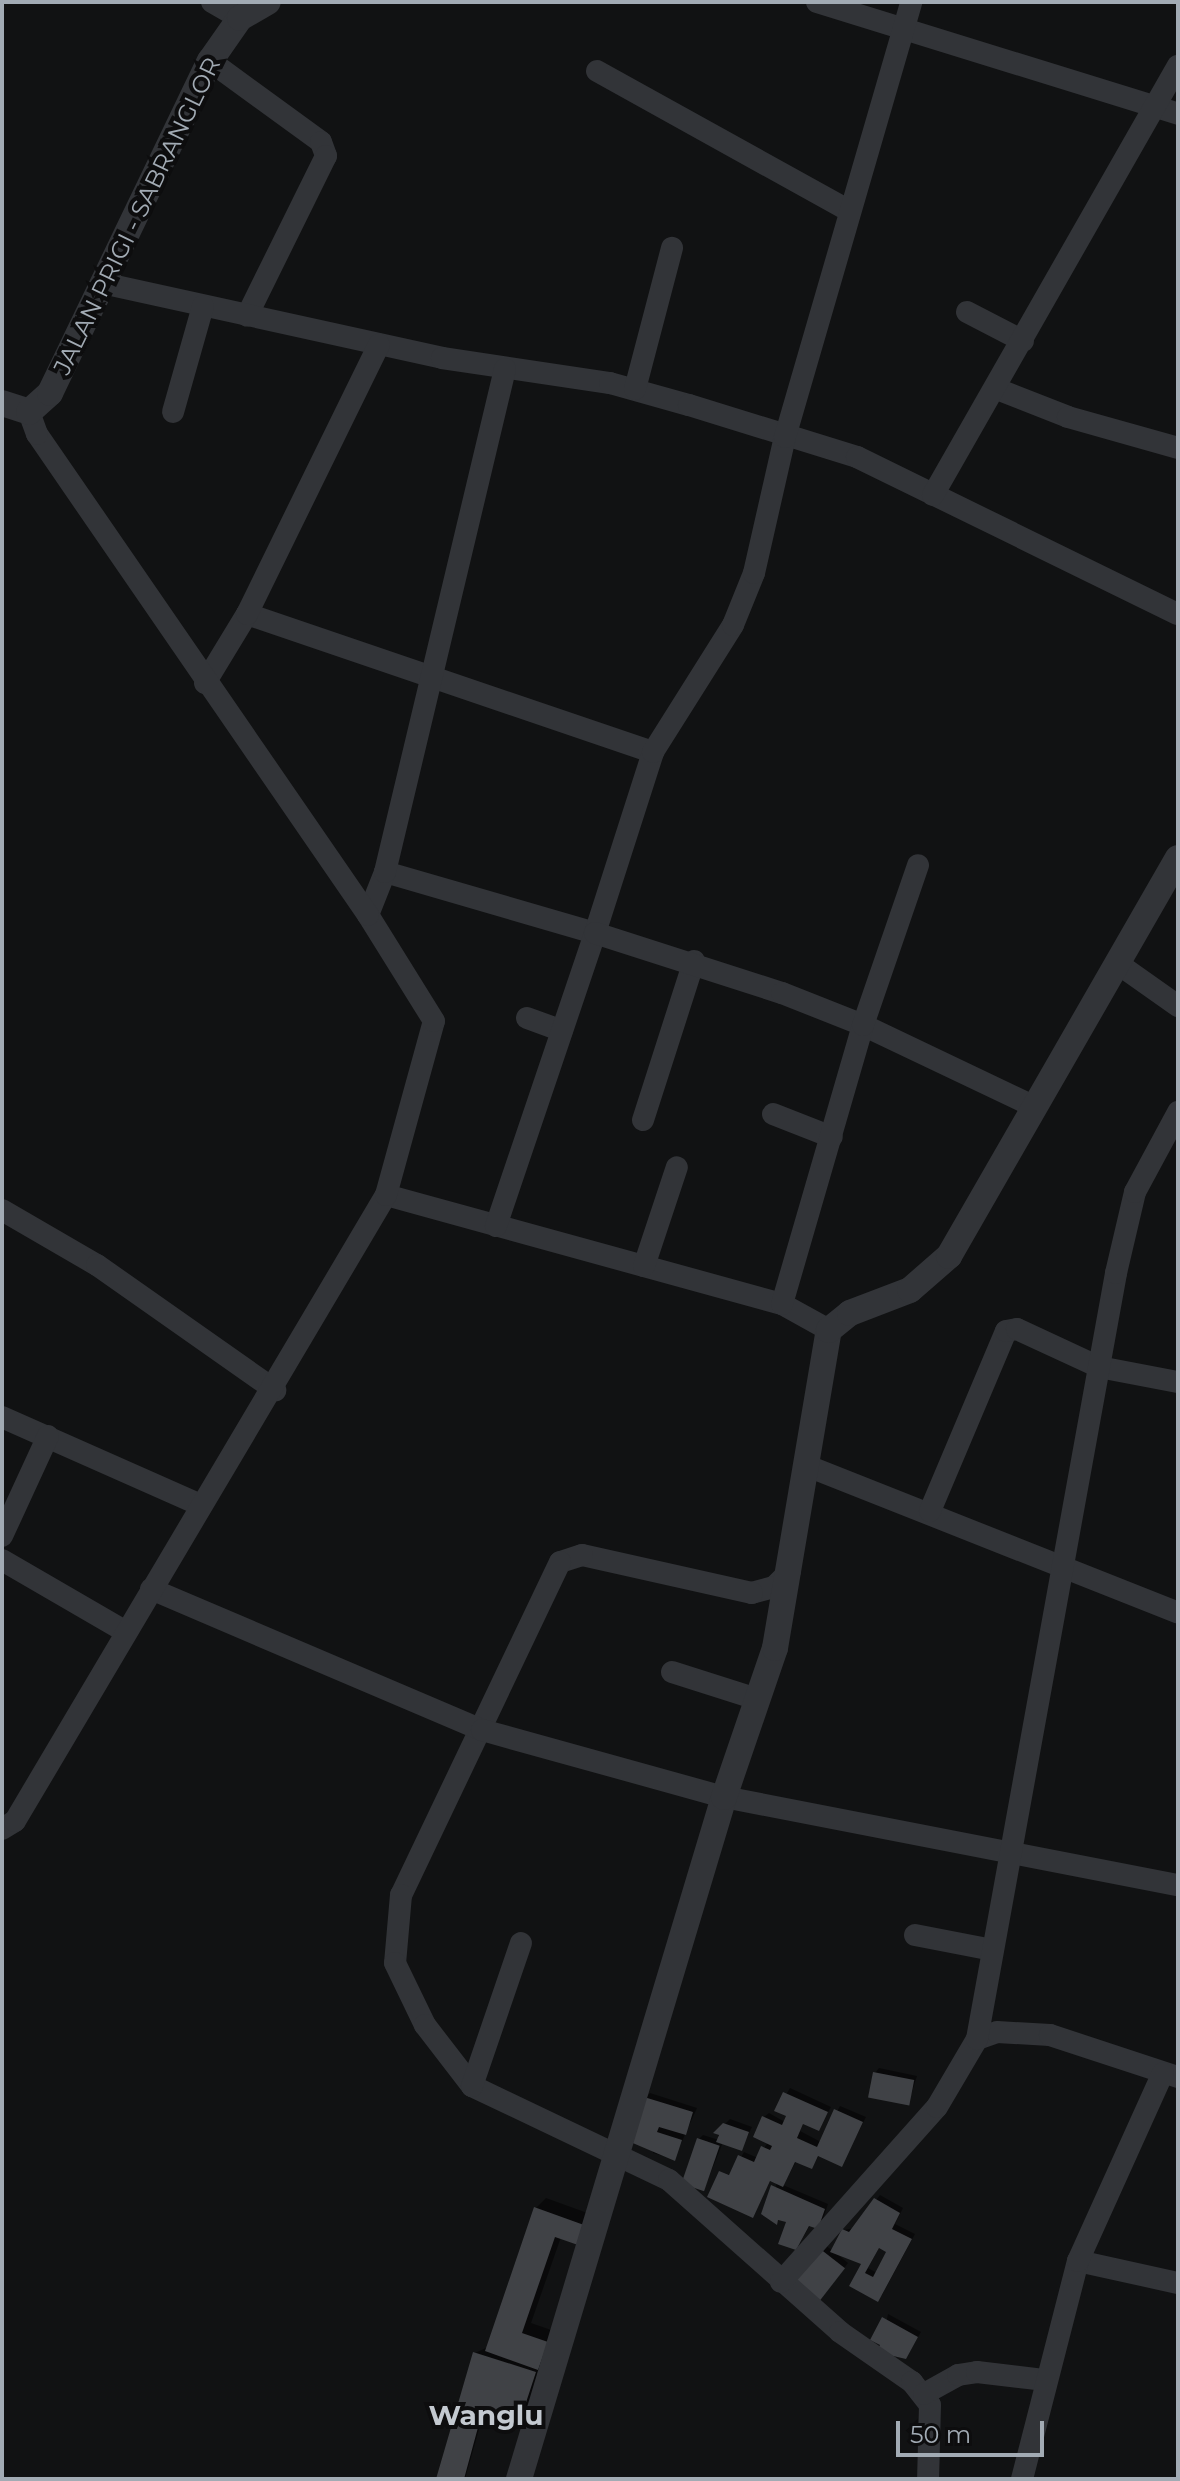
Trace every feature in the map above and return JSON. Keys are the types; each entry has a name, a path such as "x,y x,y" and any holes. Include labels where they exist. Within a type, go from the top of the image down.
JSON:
{"street":[{"path":"212,2 240,18"},
{"name":"JALAN PRIGI - SABRANGLOR","path":"29,412 56,384 210,61 240,18 268,2"},
{"path":"817,2 1178,114"},
{"path":"496,1226 653,752 733,625 754,573 785,437 911,2"},
{"path":"210,61 321,142 326,156 247,316"},
{"path":"933,495 997,389 1178,66"},
{"path":"597,71 850,211"},
{"path":"635,389 672,248"},
{"path":"102,283 379,345 505,369 610,383 857,457 1178,614"},
{"path":"173,412 203,306"},
{"path":"967,312 1023,341"},
{"path":"205,683 247,614 379,345"},
{"path":"368,915 385,872 505,369"},
{"path":"997,389 1068,417 1178,448"},
{"path":"2,403 29,412 37,434 205,683 368,915 434,1021 386,1195 275,1390 201,1505 15,1821 2,1829"},
{"path":"247,614 653,752"},
{"path":"782,1304 863,1025 918,865"},
{"path":"519,2479 724,1797 775,1648 829,1330 850,1313 910,1290 941,1264 1003,1169 1123,953 1175,870"},
{"path":"385,872 694,961 863,1025 1035,1107"},
{"path":"1123,953 1178,1006"},
{"path":"643,1120 694,961"},
{"path":"527,1018 562,1031"},
{"path":"781,2282 937,2107 977,2039 1014,1851 1099,1367 1135,1192 1178,1112"},
{"path":"773,1114 832,1137"},
{"path":"644,1266 677,1167"},
{"path":"386,1195 782,1304 829,1330"},
{"path":"2,1210 87,1258 275,1390"},
{"path":"930,1511 1001,1335 1017,1329 1099,1367 1178,1382"},
{"path":"2,1417 201,1505"},
{"path":"2,1536 48,1436"},
{"path":"805,1465 930,1511 1178,1613"},
{"path":"790,1571 774,1587 752,1593 582,1555 560,1562 401,1895 394,1954 397,1974 425,2025 472,2086 689,2194 781,2282 924,2394 932,2421 928,2479"},
{"path":"2,1560 126,1632"},
{"path":"151,1589 482,1730 724,1797 1178,1885"},
{"path":"672,1672 757,1699"},
{"path":"915,1935 993,1950"},
{"path":"472,2086 521,1943"},
{"path":"977,2039 997,2032 1050,2035 1170,2075 1078,2261 1044,2380 1022,2479"},
{"path":"1078,2261 1178,2283"},
{"path":"924,2394 950,2378 977,2372 1044,2380"}],"building":[{"path":"873,2072 914,2080 909,2106 868,2098"},
{"path":"783,2092 828,2112 819,2131 803,2124 797,2138 817,2147 834,2109 863,2122 842,2167 818,2156 812,2169 795,2162 783,2187 770,2181 753,2218 707,2197 719,2171 729,2175 738,2155 754,2162 761,2146 770,2150 772,2146 753,2137 762,2116 782,2125 786,2116 774,2111"},
{"path":"644,2097 693,2112 686,2135 659,2127 657,2132 682,2140 675,2161 628,2141"},
{"path":"723,2123 749,2132 742,2151 716,2142 719,2135 713,2133"},
{"path":"697,2138 720,2146 704,2191 681,2183"},
{"path":"771,2185 825,2209 818,2229 809,2226 796,2250 778,2244 786,2222 778,2220 777,2225 761,2214"},
{"path":"874,2198 900,2213 892,2229 912,2239 878,2302 849,2286 861,2264 830,2252 842,2229 849,2232","holes":["879,2248 886,2252 873,2277 865,2273"]},
{"path":"534,2207 584,2225 578,2245 555,2237 522,2333 548,2342 538,2370 485,2351"},
{"path":"819,2248 845,2268 819,2301 793,2281"},
{"path":"882,2317 918,2337 906,2359 876,2352 880,2345 870,2340"},
{"path":"473,2352 536,2372 520,2421 483,2409 464,2479 436,2479"}],"district":[{"name":"Wanglu","path":"486,2415"}]}
